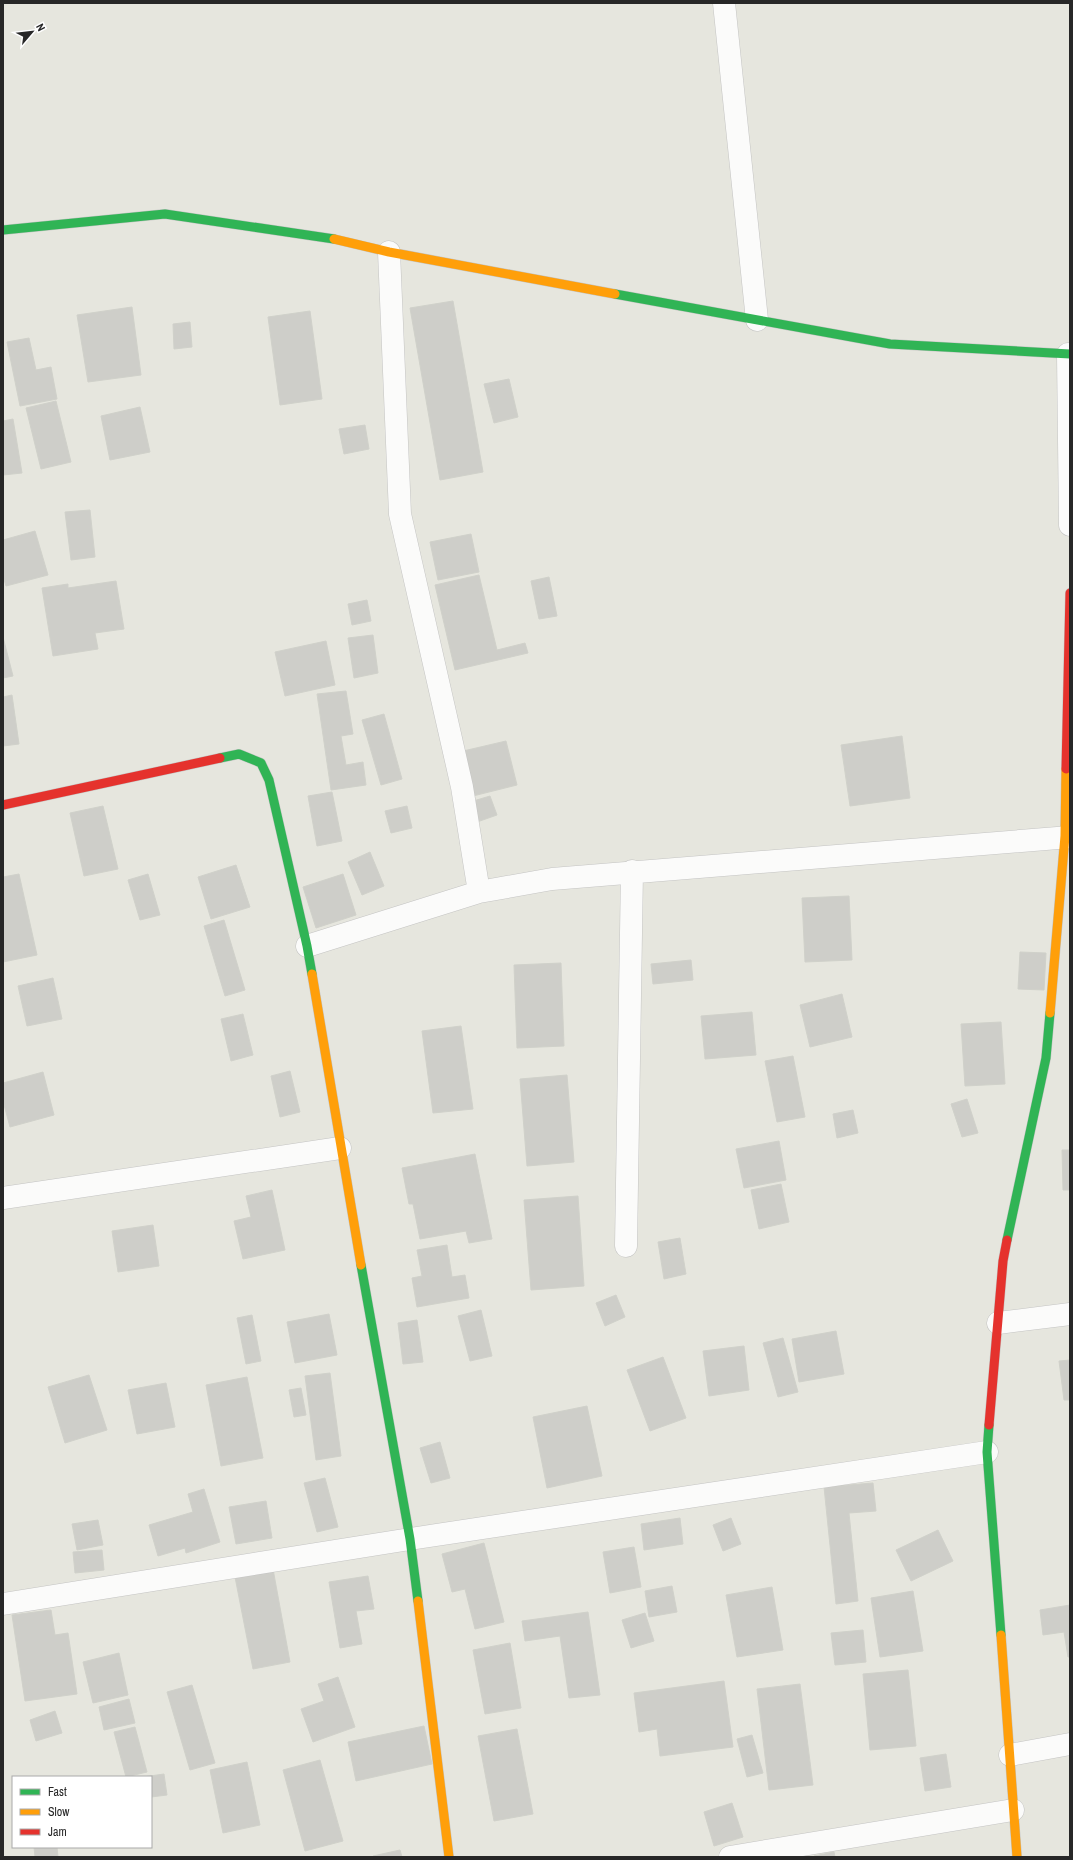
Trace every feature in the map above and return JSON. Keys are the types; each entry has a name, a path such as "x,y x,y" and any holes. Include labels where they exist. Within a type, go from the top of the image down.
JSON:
{"street":[{"path":"724,3 757,320"},
{"path":"3,230 165,214 319,236 389,252 890,344 1069,354 1070,525"},
{"path":"389,252 400,514 462,787 479,892"},
{"path":"1017,1857 987,1452 1003,1261 1046,1058 1068,836 1070,593"},
{"path":"3,805 239,754 262,763 269,780 307,946 340,1148 410,1538 449,1857"},
{"path":"307,946 479,892 552,879 632,871 1068,836"},
{"path":"626,1246 632,871"},
{"path":"3,1198 340,1148"},
{"path":"998,1323 1070,1314"},
{"path":"3,1604 410,1538 987,1452"},
{"path":"1010,1755 1070,1744"},
{"path":"730,1857 1013,1810"}],"building":[{"path":"453,301 483,472 440,480 410,308"},
{"path":"132,307 141,375 88,382 77,315"},
{"path":"310,311 322,399 280,405 268,317"},
{"path":"190,322 192,347 174,349 173,324"},
{"path":"29,338 36,370 51,367 57,399 20,406 7,342"},
{"path":"509,379 518,417 494,423 484,384"},
{"path":"56,401 71,462 41,469 26,408"},
{"path":"140,407 150,452 110,460 101,416"},
{"path":"13,419 22,473 3,475 3,421"},
{"path":"365,425 369,449 344,454 339,429"},
{"path":"90,510 95,557 71,560 65,512"},
{"path":"35,531 48,575 6,586 3,576 3,540"},
{"path":"471,534 479,572 438,580 430,542"},
{"path":"479,575 497,650 525,643 528,653 455,670 435,585"},
{"path":"549,577 557,616 539,619 531,581"},
{"path":"116,581 124,629 95,633 98,649 53,656 42,588 68,584 68,588"},
{"path":"367,600 371,621 352,625 348,604"},
{"path":"373,635 378,673 354,678 348,638"},
{"path":"3,637 13,676 3,678"},
{"path":"326,641 335,685 285,696 275,652"},
{"path":"346,691 353,734 341,736 346,765 363,762 366,785 331,790 317,694"},
{"path":"12,695 19,744 3,746 3,697"},
{"path":"384,714 402,779 381,785 362,720"},
{"path":"902,736 910,798 850,806 841,745"},
{"path":"506,741 517,785 469,797 459,752"},
{"path":"332,792 342,841 317,846 308,796"},
{"path":"490,796 497,815 477,822 470,802"},
{"path":"103,806 118,869 84,876 70,813"},
{"path":"407,806 412,828 391,833 385,811"},
{"path":"370,852 384,886 362,895 348,862"},
{"path":"236,865 250,907 211,919 198,877"},
{"path":"19,874 37,955 3,962 3,877"},
{"path":"148,874 160,915 140,920 128,880"},
{"path":"343,874 356,915 316,928 303,887"},
{"path":"849,896 852,960 805,962 802,898"},
{"path":"224,920 245,990 225,996 204,926"},
{"path":"1020,952 1046,953 1044,990 1018,989"},
{"path":"691,960 693,980 653,984 651,964"},
{"path":"561,963 564,1046 517,1048 514,965"},
{"path":"53,978 62,1019 27,1026 18,986"},
{"path":"842,994 852,1037 810,1047 800,1005"},
{"path":"752,1012 756,1055 705,1059 701,1016"},
{"path":"243,1014 253,1055 231,1061 221,1019"},
{"path":"1001,1022 1005,1084 965,1086 961,1024"},
{"path":"461,1026 473,1109 433,1113 422,1031"},
{"path":"793,1056 805,1117 777,1122 765,1061"},
{"path":"290,1071 300,1112 280,1117 271,1076"},
{"path":"43,1072 54,1115 10,1127 3,1101 3,1083"},
{"path":"567,1075 574,1162 527,1166 520,1079"},
{"path":"967,1099 978,1133 962,1137 951,1104"},
{"path":"853,1110 858,1133 837,1138 833,1114"},
{"path":"779,1141 786,1180 744,1188 736,1149"},
{"path":"1062,1150 1070,1150 1070,1190 1063,1190"},
{"path":"475,1154 492,1239 469,1243 466,1231 420,1239 413,1204 409,1204 402,1168"},
{"path":"781,1184 789,1222 759,1229 751,1190"},
{"path":"272,1190 285,1250 243,1259 234,1221 251,1217 246,1196"},
{"path":"578,1196 584,1286 531,1290 524,1200"},
{"path":"153,1225 159,1266 118,1272 112,1231"},
{"path":"680,1238 686,1274 664,1279 658,1242"},
{"path":"447,1245 452,1277 465,1275 469,1298 417,1307 412,1278 422,1276 417,1250"},
{"path":"616,1295 625,1317 605,1326 596,1303"},
{"path":"481,1310 492,1356 470,1361 458,1316"},
{"path":"329,1314 337,1355 295,1363 287,1322"},
{"path":"252,1315 261,1361 246,1364 237,1318"},
{"path":"417,1320 423,1362 403,1364 398,1323"},
{"path":"836,1331 844,1374 799,1382 792,1339"},
{"path":"783,1338 798,1392 778,1397 763,1343"},
{"path":"744,1346 749,1390 709,1396 703,1351"},
{"path":"663,1357 686,1418 650,1431 627,1370"},
{"path":"1070,1360 1070,1400 1064,1400 1059,1361"},
{"path":"330,1373 341,1456 316,1460 305,1376"},
{"path":"89,1375 107,1430 65,1443 48,1387"},
{"path":"247,1377 263,1458 221,1466 206,1385"},
{"path":"166,1383 175,1427 137,1434 128,1390"},
{"path":"301,1388 306,1415 294,1417 289,1390"},
{"path":"587,1406 602,1476 547,1488 533,1417"},
{"path":"440,1442 450,1478 431,1483 420,1448"},
{"path":"325,1478 338,1527 317,1532 304,1483"},
{"path":"873,1483 876,1511 849,1513 858,1601 836,1604 824,1487"},
{"path":"204,1489 220,1542 186,1553 185,1548 158,1556 149,1525 193,1512 188,1494"},
{"path":"266,1501 272,1538 236,1544 229,1507"},
{"path":"680,1518 683,1544 644,1550 641,1524"},
{"path":"731,1518 741,1544 723,1551 713,1525"},
{"path":"98,1520 103,1545 77,1550 72,1524"},
{"path":"938,1530 953,1561 911,1581 896,1550"},
{"path":"484,1543 504,1622 475,1629 465,1589 452,1592 442,1554"},
{"path":"634,1547 641,1587 610,1593 603,1552"},
{"path":"102,1550 104,1570 75,1573 73,1552"},
{"path":"273,1569 290,1662 253,1669 235,1577"},
{"path":"368,1576 374,1609 356,1611 362,1644 340,1648 329,1582"},
{"path":"672,1586 677,1612 649,1617 645,1591"},
{"path":"772,1587 783,1650 737,1657 726,1595"},
{"path":"913,1591 923,1651 880,1657 871,1598"},
{"path":"1070,1605 1070,1657 1068,1657 1064,1632 1043,1635 1040,1610"},
{"path":"51,1610 55,1635 68,1633 77,1694 25,1701 12,1615"},
{"path":"588,1612 600,1695 569,1698 560,1636 525,1641 522,1621"},
{"path":"645,1613 654,1641 631,1648 622,1620"},
{"path":"863,1630 866,1662 835,1665 831,1633"},
{"path":"510,1643 521,1708 485,1714 473,1650"},
{"path":"119,1653 128,1695 93,1703 83,1662"},
{"path":"908,1670 916,1746 870,1750 863,1674"},
{"path":"338,1677 355,1727 313,1742 301,1709 324,1701 318,1684"},
{"path":"724,1681 733,1747 660,1756 657,1729 639,1732 634,1693"},
{"path":"800,1684 813,1785 769,1790 757,1689"},
{"path":"192,1685 215,1763 190,1770 167,1692"},
{"path":"129,1699 135,1723 104,1730 99,1707"},
{"path":"55,1711 62,1733 36,1741 30,1720"},
{"path":"424,1726 432,1764 356,1781 348,1742"},
{"path":"135,1727 147,1772 126,1776 114,1732"},
{"path":"517,1729 533,1814 494,1821 478,1736"},
{"path":"752,1735 763,1773 747,1777 737,1739"},
{"path":"946,1754 951,1787 925,1791 920,1758"},
{"path":"320,1760 343,1841 305,1851 283,1770"},
{"path":"247,1762 260,1825 223,1833 210,1770"},
{"path":"164,1774 167,1795 152,1797 152,1776 150,1776"},
{"path":"732,1803 743,1837 714,1846 704,1812"},
{"path":"34,1848 57,1848 58,1857 35,1857"},
{"path":"400,1850 402,1857 373,1857 373,1856"},
{"path":"834,1852 835,1857 814,1856"}],"traffic: fast":[{"path":"3,230 165,214 334,239"},
{"path":"615,294 890,344 1070,354"},
{"path":"220,758 239,754 261,763 269,780 312,974"},
{"path":"1007,1240 1046,1058 1050,1013"},
{"path":"361,1265 410,1539 418,1601"},
{"path":"989,1425 987,1452 1001,1635"}],"traffic: slow":[{"path":"334,239 389,252 615,294"},
{"path":"1050,1013 1065,836 1066,769"},
{"path":"312,974 361,1265"},
{"path":"418,1601 449,1857"},
{"path":"1001,1635 1017,1857"}],"traffic: jam":[{"path":"1066,769 1070,593"},
{"path":"3,805 220,758"},
{"path":"989,1425 1003,1261 1007,1240"}]}
